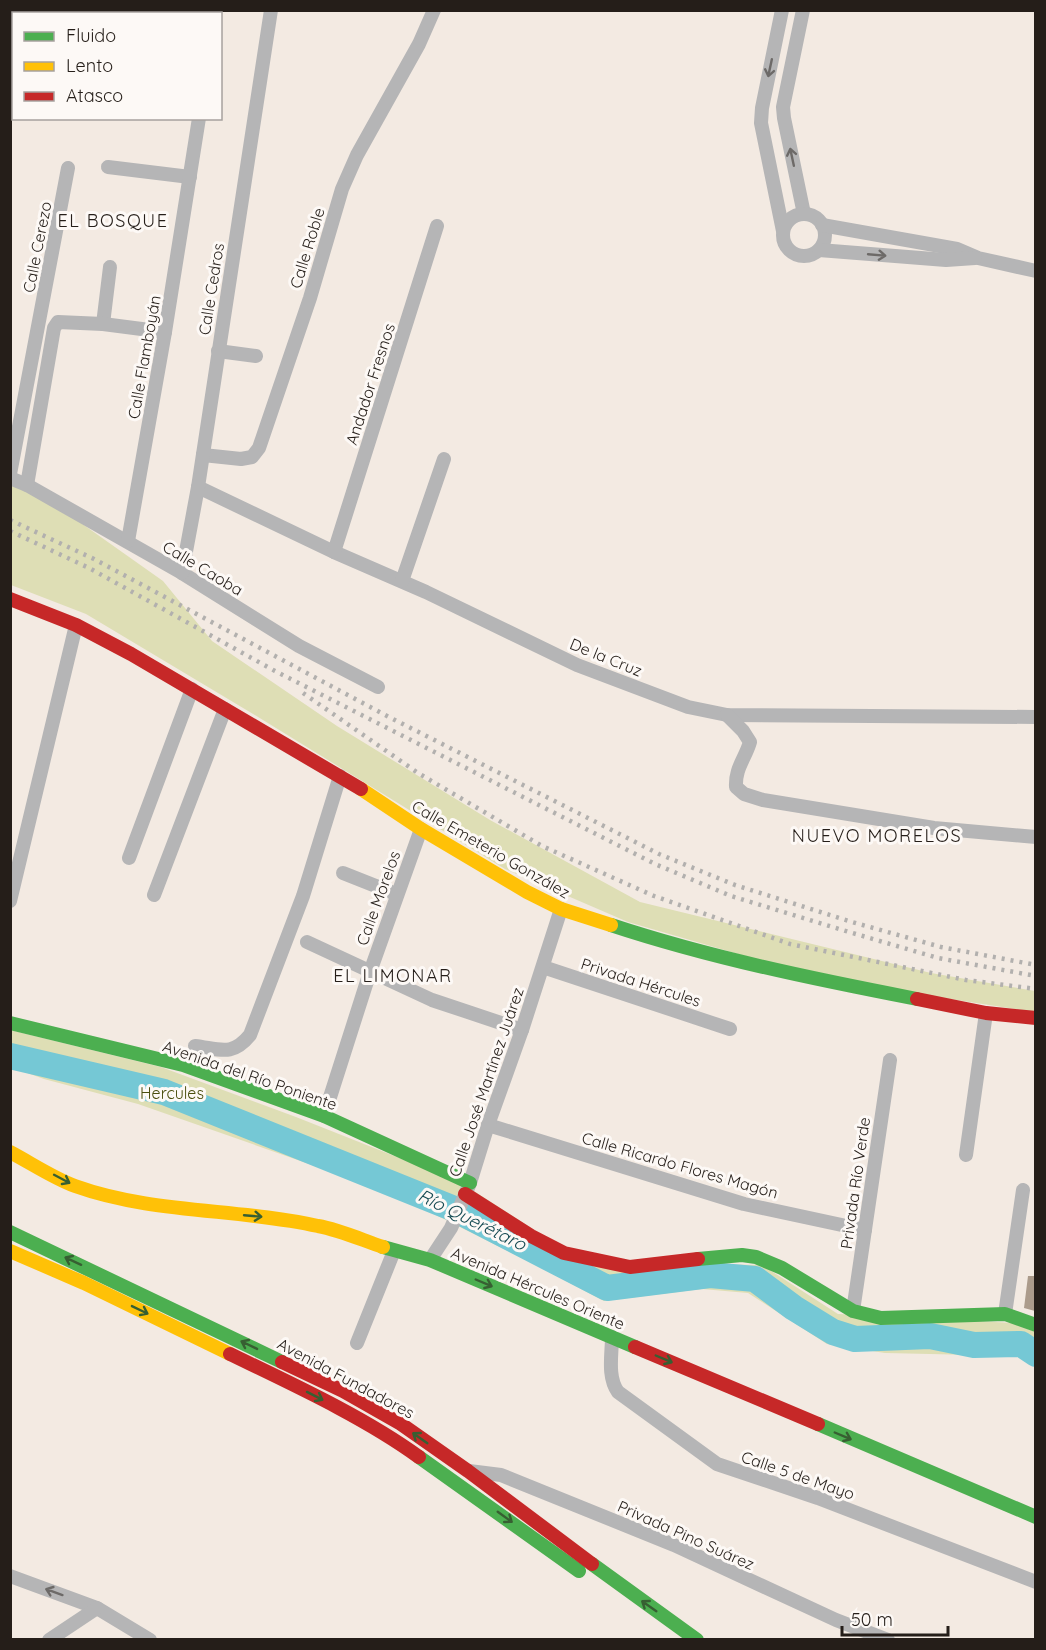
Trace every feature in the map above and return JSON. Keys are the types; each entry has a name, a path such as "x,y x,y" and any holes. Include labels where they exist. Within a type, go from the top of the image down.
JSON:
{"street":[{"name":"Calle Roble","path":"203,455 241,459 252,457 259,448 310,298 342,189 357,155 419,44 434,10"},
{"path":"782,10 762,108 762,123 783,231 783,242 789,251 799,256 810,255 819,250 824,243 825,234 822,225 815,217 804,214 795,216 787,222 783,231"},
{"path":"804,10 783,107 804,214"},
{"name":"Calle Cedros","path":"182,573 198,487 272,11"},
{"name":"Calle Flamboyán","path":"128,542 200,120"},
{"path":"108,167 190,177"},
{"name":"Calle Cerezo","path":"10,476 68,168"},
{"path":"822,225 950,247 978,258 1035,271"},
{"name":"Andador Fresnos","path":"334,552 437,226"},
{"path":"819,250 946,260 978,258"},
{"path":"103,324 110,267"},
{"path":"27,485 54,328 58,322 103,324 165,332"},
{"path":"218,351 256,356"},
{"path":"402,581 444,459"},
{"name":"Calle Caoba","path":"10,476 182,573 299,646 378,687"},
{"name":"De la Cruz","path":"198,487 577,665 688,707 727,715 1035,717"},
{"name":"Calle Emeterio González","path":"10,599 76,625 192,689 340,776 421,829 527,892 561,909 646,937 777,972 986,1013 1035,1018"},
{"path":"10,901 76,625"},
{"path":"129,858 192,689"},
{"path":"154,895 225,709"},
{"path":"727,715 743,731 750,742 747,754 736,773 736,787 744,794 763,800 934,828 1035,837"},
{"path":"195,1046 230,1050 241,1046 250,1035 303,896 340,776"},
{"name":"Calle Morelos","path":"324,1116 396,894 421,829"},
{"path":"343,873 396,894"},
{"name":"Calle José Martínez Juárez","path":"430,1260 450,1228 465,1194 561,909"},
{"path":"307,942 432,1000 522,1030"},
{"name":"Privada Hércules","path":"543,967 729,1029"},
{"path":"966,1155 986,1013"},
{"name":"Avenida del Río Poniente","path":"10,1023 183,1065 324,1116 465,1194 531,1236 564,1253 630,1267 741,1255 756,1257 782,1268 853,1311 881,1318 1005,1314 1035,1325"},
{"name":"Privada Río Verde","path":"853,1311 890,1060"},
{"name":"Calle Ricardo Flores Magón","path":"488,1125 744,1204 866,1230"},
{"name":"Avenida Hércules Oriente","path":"10,1152 73,1185 113,1197 182,1209 264,1217 320,1226 394,1251 430,1260 1035,1517"},
{"path":"1005,1314 1023,1190"},
{"name":"Avenida Fundadores","path":"10,1232 343,1391 401,1424 697,1640"},
{"name":"Avenida Fundadores","path":"10,1251 94,1288 322,1400 396,1440 674,1640"},
{"path":"357,1343 394,1251"},
{"name":"Calle 5 de Mayo","path":"612,1337 611,1372 618,1392 717,1464 818,1498 1035,1582"},
{"path":"458,1483 468,1471"},
{"name":"Privada Pino Suárez","path":"468,1471 501,1475 674,1545 836,1620 888,1640"},
{"path":"10,1576 97,1608 150,1640"},
{"path":"49,1640 97,1608"}],"green space":[{"path":"10,484 40,494 163,581 212,641 337,726 490,820 640,902 931,973 1035,991 1035,1012 886,989 773,964 628,922 505,869 86,614 11,585"},
{"name":"Hercules","path":"10,1030 161,1067 460,1182 584,1262 762,1265 838,1314 1014,1323 1035,1332 1035,1367 1019,1356 885,1353 827,1344 748,1293 702,1289 604,1301 392,1193 138,1104 44,1079 11,1067"}],"building":[{"path":"1028,1276 1035,1276 1035,1311 1024,1308"}],"waterway":[{"name":"Río Querétaro","path":"10,1056 164,1092 452,1208 607,1288 710,1275 755,1279 794,1308 833,1332 855,1339 930,1336 974,1345 1021,1344 1036,1354"}],"railway":[{"path":"10,520 94,559 389,717 659,854 735,885 852,922 941,947 1036,965"},
{"path":"10,531 89,568 275,671 655,864 731,896 849,932 938,958 1036,976"},
{"path":"303,693 418,773 542,846 654,896 790,944 966,980 1036,989"}],"traffic: fast":[{"path":"611,925 725,958 917,999"},
{"path":"10,1023 183,1065 324,1116 470,1183"},
{"path":"10,1232 282,1362"},
{"path":"383,1247 430,1260 635,1347"},
{"path":"698,1259 742,1255 756,1257 782,1268 853,1311 881,1318 1005,1314 1036,1325"},
{"path":"818,1424 1036,1517"},
{"path":"419,1457 579,1571"},
{"path":"592,1564 697,1640"}],"traffic: slow":[{"path":"361,789 421,829 527,892 561,909 611,925"},
{"path":"10,1152 67,1183 105,1195 135,1202 288,1220 334,1230 383,1247"},
{"path":"10,1251 84,1283 230,1354"}],"traffic: jam":[{"path":"10,599 76,625 131,654 361,789"},
{"path":"917,999 986,1013 1036,1018"},
{"path":"465,1194 531,1236 564,1253 630,1267 698,1259"},
{"path":"635,1347 818,1424"},
{"path":"230,1354 303,1389 375,1428 419,1457"},
{"path":"282,1362 343,1391 401,1424 592,1564"}],"district":[{"name":"EL BOSQUE","path":"113,221"},
{"name":"NUEVO MORELOS","path":"877,836"},
{"name":"EL LIMONAR","path":"393,976"}]}
